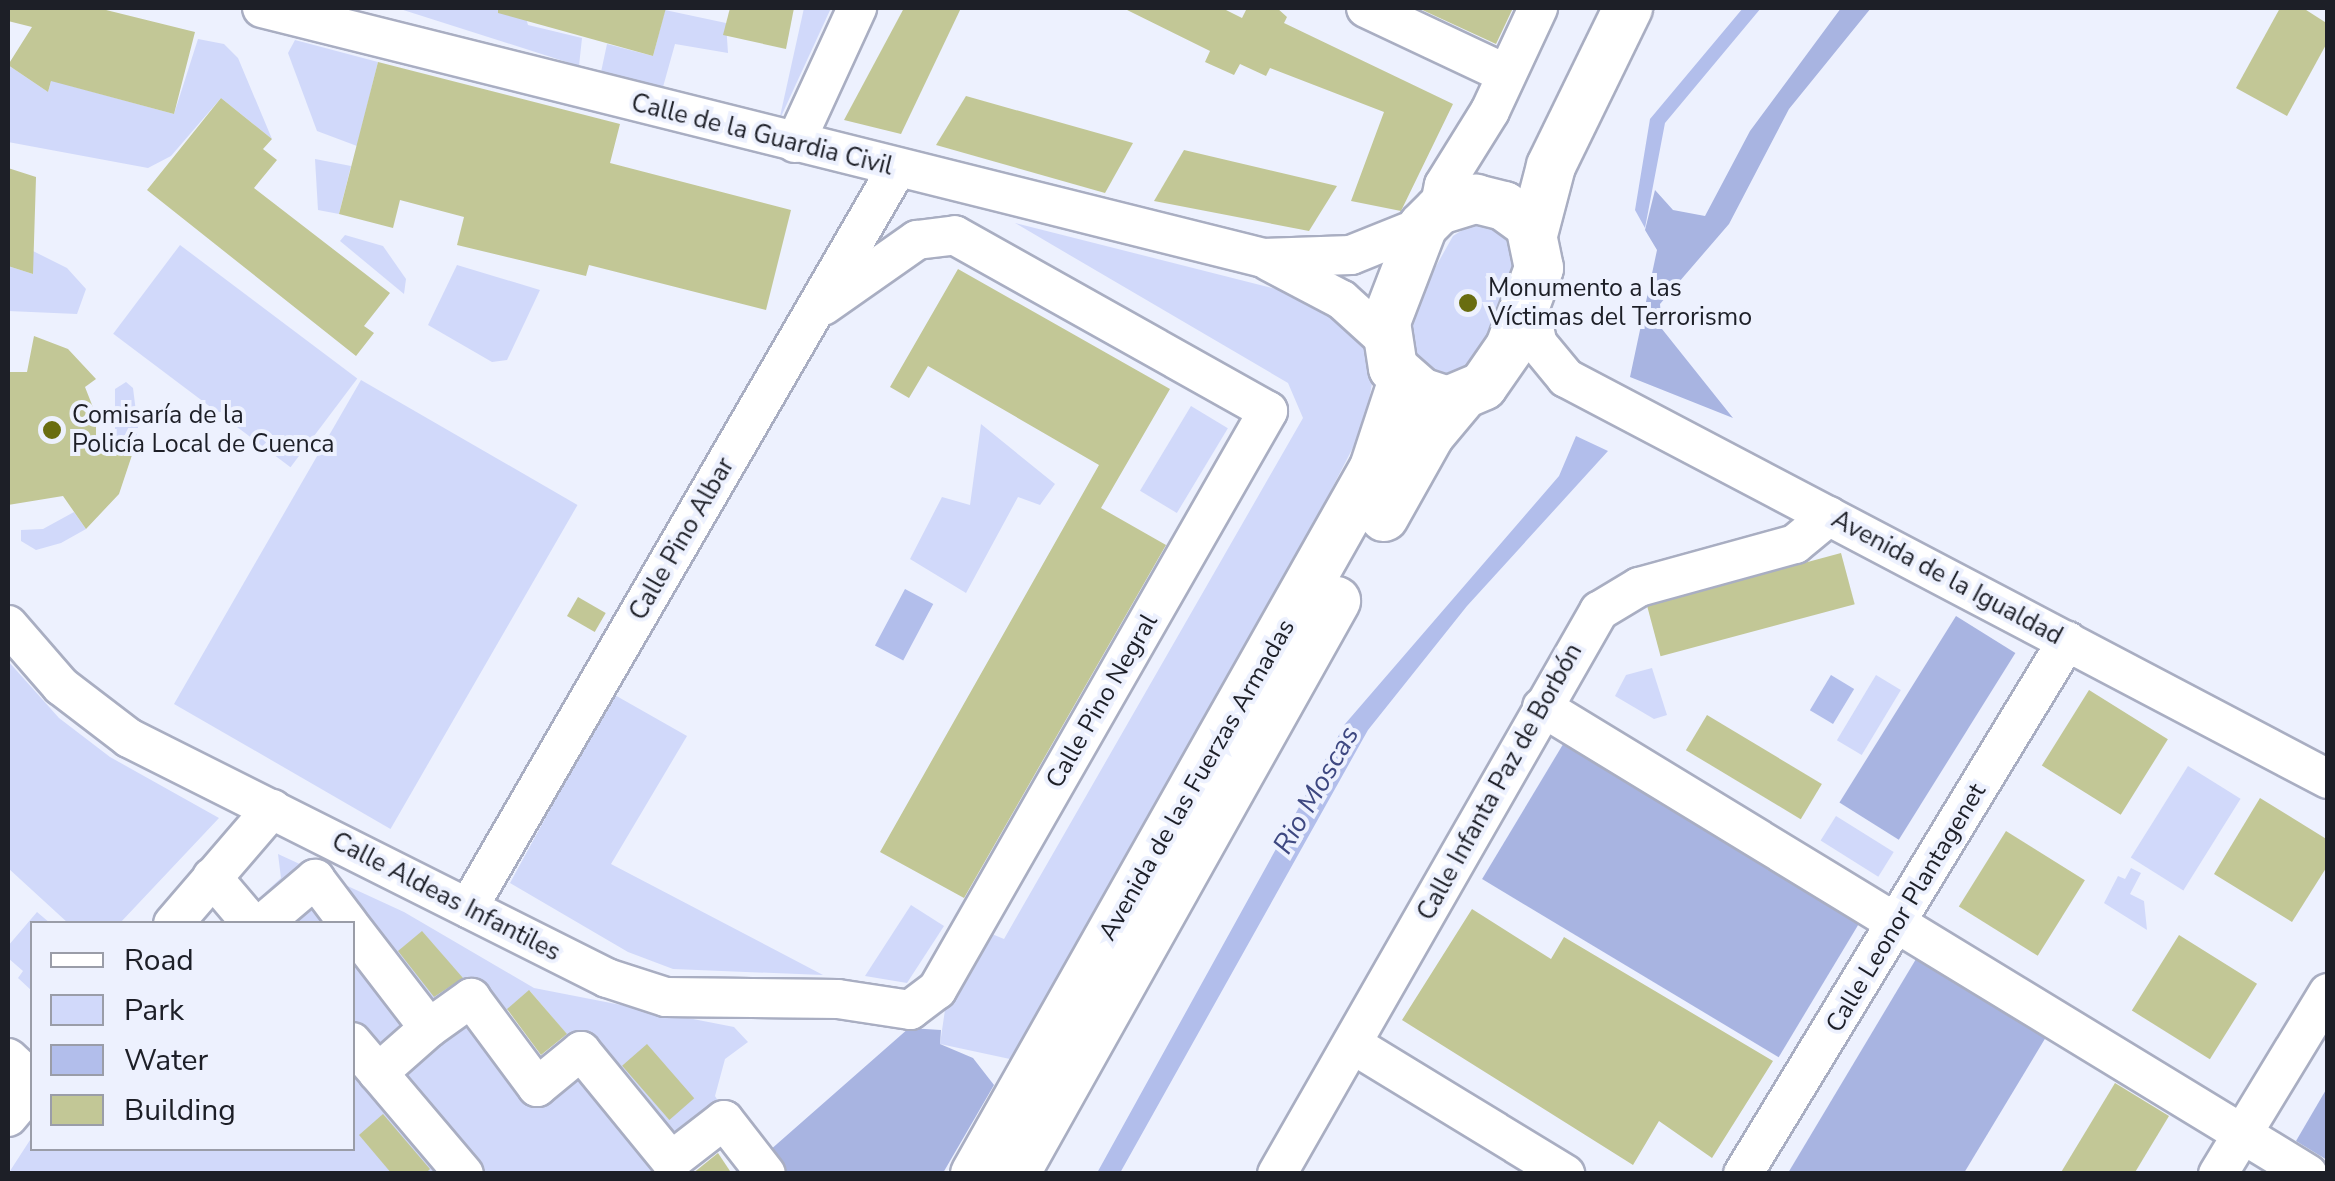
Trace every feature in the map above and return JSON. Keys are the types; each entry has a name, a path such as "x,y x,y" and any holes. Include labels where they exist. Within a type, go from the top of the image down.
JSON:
{"main road":[{"path":"1595,8 1522,159 1449,212 1396,288 1394,359 1435,398 1471,392 1528,306 1539,268 1534,231 1551,166 1628,8"},
{"path":"1449,212 1512,211 1534,231"},
{"name":"Avenida de las Fuerzas Armadas","path":"975,1174 1374,468 1394,359"},
{"name":"Avenida de las Fuerzas Armadas","path":"1014,1174 1420,450 1471,392"}],"street":[{"name":"Calle de la Guardia Civil","path":"262,8 896,170 1263,258 1342,300 1394,359"},
{"path":"795,143 858,8"},
{"path":"1366,8 1506,74"},
{"path":"1449,212 1444,185 1538,8"},
{"name":"Calle Pino Albar","path":"468,908 896,170"},
{"path":"813,313 917,240 955,235 972,188"},
{"name":"Calle de la Guardia Civil","path":"1263,258 1350,254 1449,212"},
{"name":"Calle Pino Negral","path":"937,990 1268,411 955,235"},
{"name":"Avenida de la Igualdad","path":"1528,306 1538,344 1566,378"},
{"name":"Avenida de la Igualdad","path":"1471,392 1527,373 1566,378 2328,778"},
{"name":"Calle Infanta Paz de Borbón","path":"1277,1174 1590,622 1609,601 1794,544 1829,516"},
{"name":"Calle Aldeas Infantiles","path":"8,625 61,686 129,738 607,978 666,998 838,998 910,1010 937,990"},
{"name":"Calle Leonor Plantagenet","path":"1743,1174 2067,641"},
{"path":"1542,707 2308,1174"},
{"path":"175,921 272,809"},
{"path":"212,877 249,921"},
{"path":"266,921 315,879 347,921"},
{"path":"355,931 429,1028"},
{"path":"2218,1174 2328,992"},
{"path":"378,1072 471,998 537,1086 581,1052 663,1167 724,1120 766,1174"},
{"path":"1352,1044 1565,1174"},
{"path":"355,1045 464,1174"},
{"path":"8,1058 30,1078"},
{"path":"8,1117 30,1090"}],"green space":[{"path":"57,8 89,8 71,86 174,114 198,39 224,44 238,58 272,139 221,98 171,156 148,168 8,142 8,65 48,92 64,34 52,31"},
{"path":"397,8 523,8 528,25 582,38 579,66"},
{"path":"804,8 831,8 779,121"},
{"path":"665,10 726,23 728,53 675,44 663,87 601,72 607,44 653,56"},
{"path":"295,40 378,62 357,146 317,131 288,53"},
{"path":"315,159 351,166 339,214 318,210"},
{"path":"1491,221 1522,241 1509,326 1456,381 1427,372 1410,349 1409,329 1426,284 1453,236 1475,222"},
{"path":"1015,223 1304,296 1339,315 1363,340 1372,384 1364,426 1327,498 1010,1059 940,1044 946,1003 987,932 1004,939 1303,418 1288,383"},
{"path":"345,235 383,246 406,279 404,294 340,241"},
{"path":"180,245 357,379 290,467 113,334"},
{"path":"33,251 67,268 86,289 77,314 8,311 8,266 33,274"},
{"path":"457,265 540,290 507,360 492,362 428,325"},
{"path":"361,380 578,505 391,829 174,704"},
{"path":"126,382 133,388 138,428 134,449 115,446 115,389"},
{"path":"1191,406 1228,428 1177,513 1140,491"},
{"path":"981,424 1055,484 1040,505 1018,497 966,593 910,559 942,497 970,505"},
{"path":"74,512 86,529 61,543 36,550 21,541 21,530 43,529"},
{"path":"8,661 59,718 110,757 219,818 122,921 66,921 8,868"},
{"path":"1652,668 1667,715 1654,719 1615,696 1626,675"},
{"path":"1876,675 1901,690 1862,755 1837,740"},
{"path":"613,694 687,736 611,864 823,975 673,969 628,952 510,883"},
{"path":"2188,766 2241,799 2183,890 2131,858"},
{"path":"1836,816 1894,852 1878,877 1821,841"},
{"path":"278,854 404,912 534,988 734,1027 748,1042 725,1059 715,1096 723,1109 654,1173 8,1174 30,1140 30,1151 355,1151 355,921 234,921 281,878","holes":["530,991 576,1045 539,1083 495,1021"]},
{"path":"2131,868 2141,873 2130,894 2144,901 2147,930 2104,903 2118,876 2125,879"},
{"path":"911,905 944,926 907,983 865,976"},
{"path":"37,912 48,921 30,921 30,989 18,978 23,971 8,958 8,946"}],"shaded area":[{"path":"1841,8 1871,8 1789,109 1729,224 1660,304 1662,329 1733,418 1630,377 1657,250 1645,230 1655,190 1673,210 1705,216 1750,131"},
{"path":"1956,616 2015,653 1899,840 1839,803"},
{"path":"1565,741 1862,919 1779,1057 1482,879"},
{"path":"1916,959 2046,1037 1964,1173 1788,1173"},
{"path":"909,1028 941,1030 940,1044 973,1058 994,1085 943,1173 785,1173 769,1151"},
{"path":"2327,1088 2328,1160 2296,1141"}],"water":[{"path":"1743,8 1761,8 1665,123 1645,228 1635,210 1650,119"},
{"name":"Rio Moscas","path":"1576,436 1608,451 1467,606 1368,730 1120,1173 1097,1173 1345,724 1559,476"},
{"path":"905,589 933,604 903,661 875,646"},
{"path":"1831,675 1854,689 1833,724 1810,710"}],"building":[{"path":"8,8 98,8 195,32 174,114 51,81 48,92 8,65 32,27 8,21"},
{"path":"498,8 666,8 653,56 498,13"},
{"path":"730,8 794,8 786,49 723,35"},
{"path":"904,8 961,8 901,134 844,120"},
{"path":"1123,8 1222,8 1242,18 1247,8 1277,8 1287,17 1284,23 1453,104 1401,211 1351,201 1384,112 1270,68 1266,76 1240,64 1234,75 1205,62 1210,51"},
{"path":"1418,8 1513,8 1496,44"},
{"path":"2280,8 2303,8 2328,24 2328,41 2287,116 2236,88"},
{"path":"378,62 620,124 610,163 791,210 766,310 589,265 586,276 457,245 464,217 400,200 393,228 339,214"},
{"path":"966,96 1133,143 1105,193 936,145"},
{"path":"221,98 272,139 263,149 277,160 254,188 390,293 364,326 374,333 356,356 147,190"},
{"path":"1184,150 1337,186 1309,231 1154,201"},
{"path":"8,168 36,177 33,274 8,266"},
{"path":"958,269 1170,389 1101,508 1166,545 964,898 880,852 1099,465 928,366 909,398 890,387"},
{"name":"Comisaría de la Policía Local de Cuenca","path":"34,336 68,349 96,379 85,387 96,415 96,443 134,449 119,494 86,529 63,496 8,505 8,372 27,372"},
{"path":"1841,553 1855,604 1661,656 1647,605"},
{"path":"578,597 606,613 595,632 567,616"},
{"path":"2089,690 2168,739 2121,815 2042,765"},
{"path":"1707,715 1822,784 1801,819 1686,750"},
{"path":"2260,798 2328,840 2328,865 2292,922 2214,874"},
{"path":"2006,831 2085,880 2038,956 1959,906"},
{"path":"1472,909 1551,959 1564,937 1773,1061 1712,1158 1659,1121 1633,1165 1402,1020"},
{"path":"422,931 463,978 434,997 398,951"},
{"path":"2179,935 2257,984 2210,1059 2132,1010"},
{"path":"529,990 567,1034 541,1055 507,1009"},
{"path":"647,1044 694,1098 669,1120 622,1066"},
{"path":"2115,1083 2169,1116 2134,1174 2060,1174"},
{"path":"383,1114 430,1169 425,1174 392,1174 359,1135"},
{"path":"718,1153 732,1174 692,1174"}],"place":[{"name":"Monumento a las Víctimas del Terrorismo","path":"1468,303"},
{"name":"Comisaría de la Policía Local de Cuenca","path":"52,430"}]}
